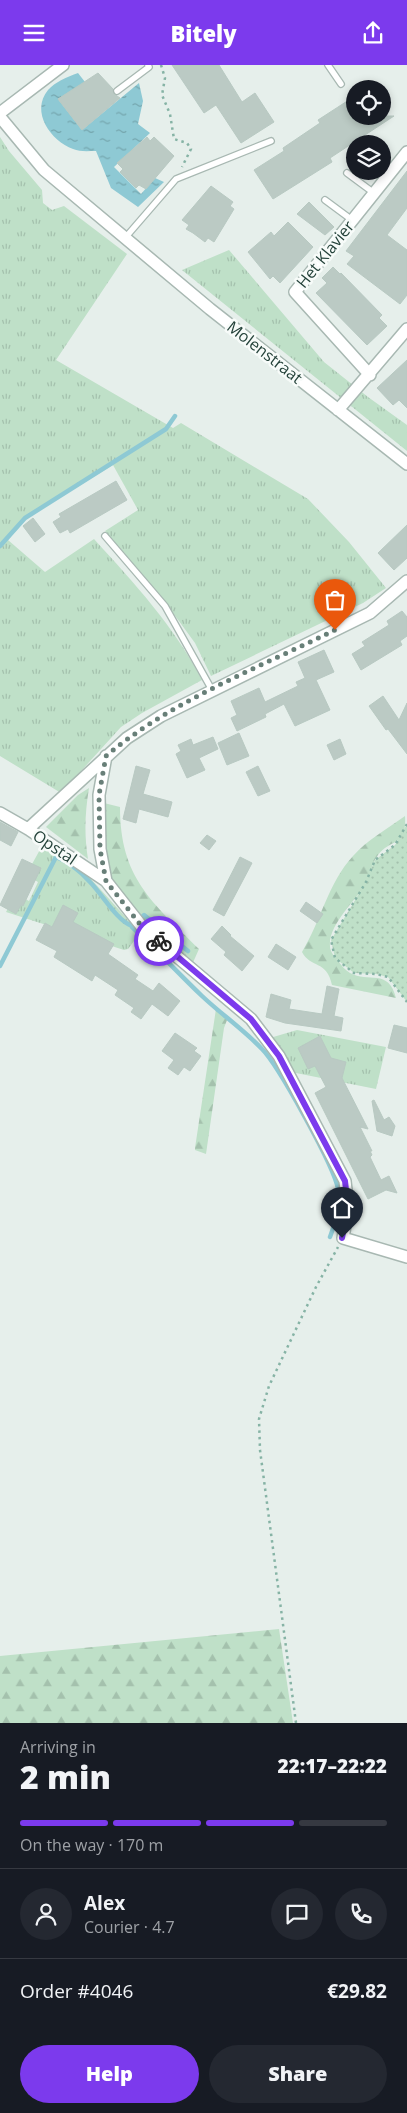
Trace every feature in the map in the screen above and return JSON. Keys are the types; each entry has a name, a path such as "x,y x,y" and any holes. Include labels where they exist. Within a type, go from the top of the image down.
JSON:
{"street":[{"path":"0,113 49,69 63,65"},
{"name":"Molenstraat","path":"0,117 44,170 210,309 407,464"},
{"name":"Het Klavier","path":"370,375 295,292 407,152"},
{"path":"338,410 370,375 407,329"},
{"path":"28,829 127,738 160,716 370,613 407,581"},
{"path":"106,756 99,795 100,849 106,881"},
{"name":"Opstal","path":"0,813 28,829 106,881 143,928 251,1019 279,1056 345,1181 348,1207 342,1238"},
{"path":"342,1238 407,1257"}],"lane":[{"path":"117,91 149,67 148,65"},
{"path":"328,65 341,84"},
{"path":"125,238 176,179 271,141"},
{"path":"356,180 374,193"},
{"path":"325,200 352,221"},
{"path":"105,535 165,606 212,690"}],"path":[{"path":"161,65 165,78 162,95 170,114 174,139 186,143 191,149 176,179"},
{"path":"407,824 395,845 375,860 366,882 331,940 335,958 354,973 376,974 388,977 407,1002"},
{"path":"296,1723 260,1450 259,1419 269,1386 316,1287 342,1238"}],"green space":[{"path":"0,137 9,151 42,190 43,203 52,210 64,206 127,254 56,360 173,428 181,423 308,499 349,542 386,588 363,603 211,676 195,643 165,602 105,531 138,510 113,465 28,517 8,540 45,572 94,539 139,589 166,624 191,660 202,680 142,713 121,727 61,793 0,756"},
{"path":"229,250 324,362 407,425 407,451 182,270"},
{"path":"89,788 86,823 88,859 46,827 78,795"},
{"path":"104,803 120,807 121,832 126,853 142,887 153,902 199,949 191,967 142,920 111,878 105,860"},
{"path":"405,816 405,826 401,837 383,850 376,858 366,884 333,930 330,946 333,954 347,971 357,976 383,980 393,989 396,998 332,985 330,977 326,972 305,957 302,952 344,867 364,845"},
{"path":"407,824 407,1002 388,977 376,974 354,973 335,958 331,940 366,882 375,860 395,845"},
{"path":"42,846 81,868 140,933 128,949 124,950 6,912 16,894 29,901 38,882 26,875"},
{"path":"216,1009 227,1020 224,1028 206,1154 195,1150 195,1148"},
{"path":"297,1030 386,1047 376,1089 286,1071 263,1040"},
{"path":"279,1629 293,1723 0,1723 0,1656"}],"water":[{"path":"78,73 85,82 58,99 82,130 139,83 143,101 138,124 150,133 114,167 141,194 155,178 164,182 138,207 111,188 96,151 78,151 65,145 51,133 46,125 41,107 48,90 58,82"}],"building":[{"path":"172,65 219,65 242,102 255,93 274,122 241,143 216,105 204,113"},
{"path":"98,73 113,89 114,94 120,98 82,130 58,99"},
{"path":"346,102 346,125 380,125 365,135 346,135 346,148 330,158 332,162 273,199 254,170 284,151 283,148 320,123 318,120"},
{"path":"147,137 150,141 154,137 174,156 146,189 139,185 136,188 120,172 123,169 117,163"},
{"path":"407,171 407,208 387,235 407,250 407,295 400,304 347,264 354,256 346,251"},
{"path":"211,186 233,202 230,206 234,209 214,242 208,238 205,242 186,229 189,225 182,220"},
{"path":"309,202 334,227 325,235 297,214"},
{"path":"288,222 313,247 280,283 273,276 270,279 248,252 271,232 274,236"},
{"path":"333,267 382,315 379,318 387,326 367,345 316,293 327,283 322,278"},
{"path":"407,360 407,408 399,400 393,405 377,388"},
{"path":"116,481 127,500 70,533 68,529 60,533 53,522 61,517 59,514"},
{"path":"33,518 45,534 35,542 23,526"},
{"path":"407,525 407,558 394,570 378,553"},
{"path":"402,611 407,617 407,636 400,641 402,645 361,670 352,654 365,646 362,642 389,625 387,621"},
{"path":"324,650 334,672 316,680 330,710 295,726 284,704 265,714 266,717 237,731 231,718 237,715 231,701 259,688 265,702 298,686 296,682 305,678 298,662"},
{"path":"383,696 399,720 407,703 407,754 388,729 386,730 369,706"},
{"path":"239,733 249,756 227,765 218,743"},
{"path":"213,737 218,749 199,758 205,770 187,778 176,754 181,751 178,745 191,739 193,745"},
{"path":"340,739 346,754 334,760 327,745"},
{"path":"136,766 150,770 143,794 172,802 168,817 139,809 136,823 123,819"},
{"path":"258,766 270,791 258,796 246,772"},
{"path":"0,822 18,832 11,846 0,840"},
{"path":"207,835 216,841 209,850 200,843"},
{"path":"240,857 252,863 224,916 213,910"},
{"path":"22,859 41,868 23,906 21,905 16,914 0,905"},
{"path":"306,902 323,914 317,923 300,911"},
{"path":"63,905 78,913 73,922 114,944 108,954 138,975 135,979 153,991 159,983 180,1001 168,1016 152,1004 141,1019 131,1012 134,1008 115,995 118,990 95,975 92,981 54,957 57,951 36,940 45,923 52,927"},
{"path":"222,926 230,936 254,956 242,971 224,955 226,952 211,939"},
{"path":"276,944 296,957 288,970 268,957"},
{"path":"327,986 339,989 334,1016 343,1018 341,1031 285,1023 266,1017 271,994 291,1000 289,1009 322,1014"},
{"path":"394,1025 407,1028 407,1053 388,1048"},
{"path":"175,1033 197,1048 194,1051 201,1056 190,1071 184,1067 178,1075 168,1068 174,1060 162,1051"},
{"path":"320,1036 331,1058 346,1062 342,1078 368,1129 360,1127 372,1151 370,1151 372,1155 370,1157 381,1180 389,1176 397,1193 386,1190 368,1199 315,1093 326,1087 315,1066 308,1069 298,1048"},
{"path":"374,1100 384,1120 389,1117 395,1126 392,1136 377,1131 372,1101"}],"waterway":[{"path":"0,546 25,518 166,429 175,416"},
{"path":"0,966 56,857 70,864 83,875 115,913 132,926"},
{"path":"138,921 144,915 188,951"},
{"path":"132,927 202,996 255,1042 270,1059 317,1140 335,1178 338,1189 338,1208 330,1237"}],"way so far":[{"path":"159,941 143,928 106,881 100,849 99,795 106,756 127,738 160,716 335,630"}],"route":[{"path":"159,941 251,1019 279,1056 345,1181 348,1207 342,1238"}]}
